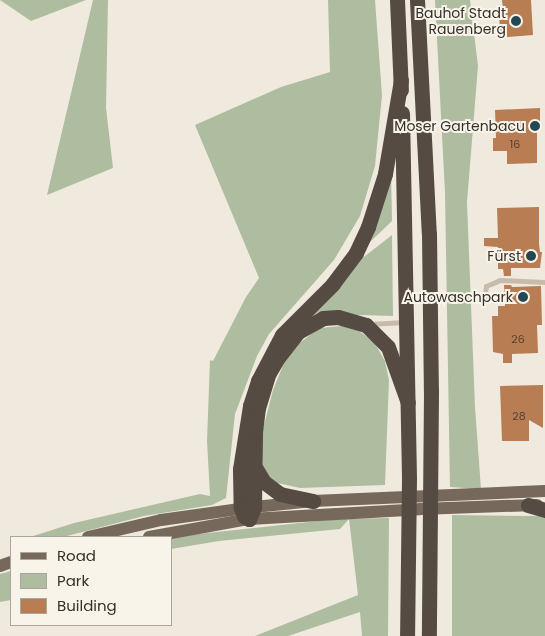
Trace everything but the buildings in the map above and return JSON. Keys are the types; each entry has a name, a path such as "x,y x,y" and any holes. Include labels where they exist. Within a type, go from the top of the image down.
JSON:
{"highway":[{"path":"397,0 408,322 407,636"},
{"path":"417,0 428,224 429,636"},
{"path":"248,511 240,469 250,406 258,381 282,335 333,284 356,253 368,228 385,174 401,80"},
{"path":"248,511 254,466 258,408 269,374 290,340 298,332 323,318 338,317 366,325 388,347 408,403"},
{"path":"254,466 264,482 280,494 314,501"},
{"path":"528,505 545,510"},
{"path":"429,602 434,636"}],"main road":[{"path":"92,536 161,520 248,511 314,501 545,490"},
{"path":"153,536 248,511 272,518 412,509 545,505"}],"lane":[{"path":"484,299 486,286 500,280 545,282"},
{"path":"366,325 376,322 408,322"}],"green space":[{"path":"0,0 86,0 31,21"},
{"path":"93,0 108,0 106,108 113,168 47,195"},
{"path":"328,0 375,0 382,95 375,166 360,216 334,260 269,334 257,356 235,414 226,498 212,505 144,516 67,536 33,536 74,523 200,494 210,496 207,441 210,360 213,361 246,297 259,278 195,125 281,87 330,72"},
{"path":"435,0 470,0 478,66 467,202 475,407 481,489 450,487 445,193"},
{"path":"391,168 392,221 369,243"},
{"path":"392,235 393,316 359,315 299,325 351,267"},
{"path":"342,326 359,331 374,342 385,361 389,380 385,485 300,488 273,482 263,467 261,437 273,390 284,363 297,345 319,328"},
{"path":"452,515 541,516 545,518 545,636 452,636"},
{"path":"389,518 388,636 362,636 360,612 288,636 255,636 358,595 349,519 340,529 219,541 172,549 172,537 336,519"},
{"path":"10,571 10,600 0,602 0,574"}],"place":[{"name":"Bauhof Stadt Rauenberg","path":"516,21"},
{"name":"Moser Gartenbacu","path":"535,126"},
{"name":"Fürst","path":"531,256"},
{"name":"Autowaschpark","path":"523,297"}]}
